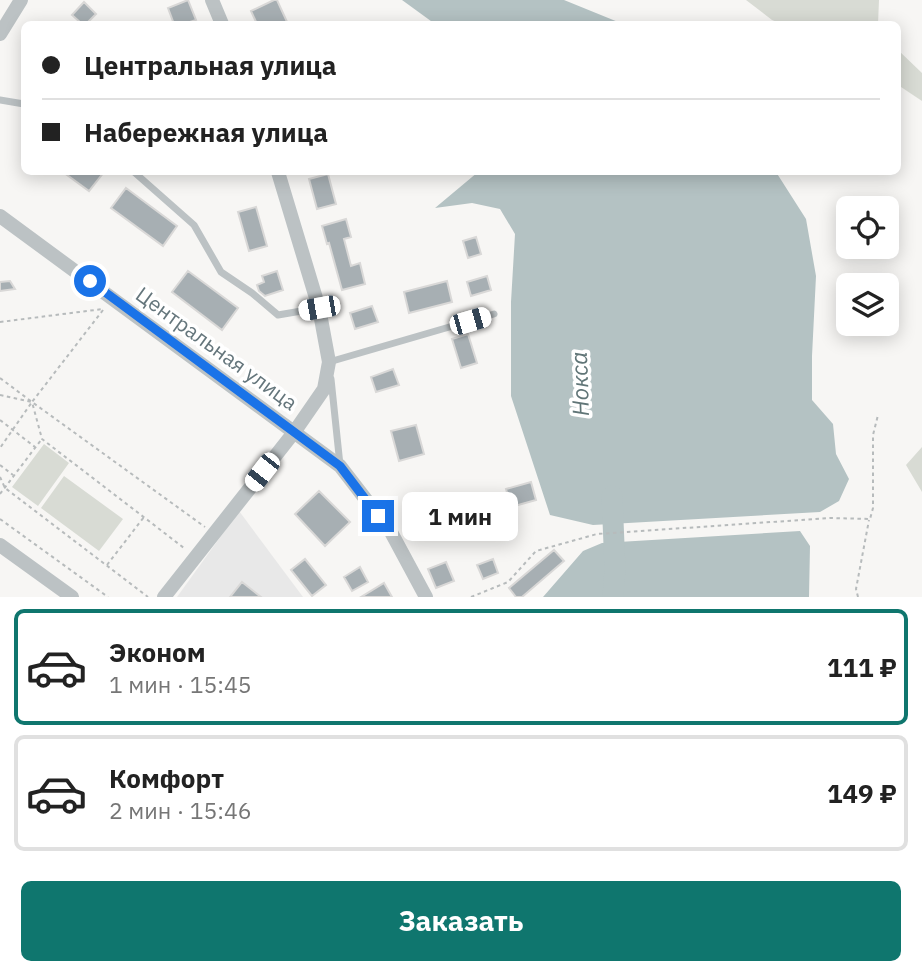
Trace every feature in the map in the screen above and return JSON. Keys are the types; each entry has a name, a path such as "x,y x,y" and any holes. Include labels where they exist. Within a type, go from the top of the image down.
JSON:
{"street":[{"path":"0,34 21,0"},
{"path":"212,0 221,21"},
{"path":"164,597 295,431 324,389 329,362 319,308 279,175"},
{"name":"Центральная улица","path":"0,216 108,303 295,431 340,466 391,533 426,597"},
{"path":"0,545 72,597"}],"lane":[{"path":"0,100 21,104"},
{"path":"137,175 194,225 221,272 278,315 319,308"},
{"path":"340,466 329,362 494,314"}],"path":[{"path":"0,322 108,303"},
{"path":"0,448 108,303"},
{"path":"0,378 214,533"},
{"path":"0,395 32,402"},
{"path":"32,402 42,439 196,556"},
{"path":"859,597 856,589 873,508 873,435 878,415"},
{"path":"0,420 35,447"},
{"path":"0,494 42,439"},
{"path":"0,465 14,475"},
{"path":"0,477 5,488 148,597"},
{"path":"106,565 144,517"},
{"path":"471,597 508,582 536,551 597,534 830,518 870,519"},
{"path":"0,519 107,597"}],"shaded area":[{"path":"746,0 879,0 878,21 772,20"},
{"path":"901,53 922,73 922,101 901,87"},
{"path":"44,444 69,463 38,506 12,487"},
{"path":"922,447 922,492 906,465"},
{"path":"64,476 123,519 99,551 41,508"},
{"path":"239,511 303,597 177,597"}],"water":[{"path":"402,0 564,0 616,21 431,21"},
{"path":"474,175 778,175 806,219 816,276 812,400 833,424 836,454 849,479 839,501 820,512 593,525 550,515 511,396 511,302 515,234 500,209 472,203 435,208"},
{"path":"800,531 810,546 809,597 543,597 583,551 602,543"}],"building":[{"path":"188,0 196,20 173,21 168,8"},
{"path":"277,0 287,21 256,21 251,11"},
{"path":"84,2 96,14 89,21 79,21 72,15"},
{"path":"67,175 102,175 89,191"},
{"path":"328,175 336,204 317,209 309,179"},
{"path":"126,188 177,226 163,246 111,208"},
{"path":"256,207 267,246 249,251 238,212"},
{"path":"346,219 351,237 344,239 351,266 360,263 365,284 342,290 322,226"},
{"path":"476,237 481,254 468,258 463,241"},
{"path":"188,271 238,308 222,330 172,292"},
{"path":"277,271 283,290 265,296 257,285 264,282 262,276"},
{"path":"487,276 491,290 471,296 467,282"},
{"path":"10,281 15,289 0,291 0,282"},
{"path":"447,281 452,302 409,313 404,292"},
{"path":"372,306 378,322 355,329 350,313"},
{"path":"468,334 477,363 461,368 452,339"},
{"path":"393,369 399,385 376,392 371,377"},
{"path":"416,425 424,454 399,461 391,431"},
{"path":"531,482 536,500 511,507 506,489"},
{"path":"319,491 350,522 325,546 295,514"},
{"path":"428,495 435,518 420,523 412,500"},
{"path":"554,550 564,561 522,597 516,597 509,588"},
{"path":"305,559 326,585 312,596 291,570"},
{"path":"493,559 498,573 483,579 477,565"},
{"path":"446,562 454,581 436,588 428,569"},
{"path":"360,567 368,582 352,591 344,577"},
{"path":"242,582 261,597 230,597"},
{"path":"384,583 392,597 361,597"}],"waterway":[{"name":"Нокса","path":"612,496 615,569 613,597"}],"route":[{"path":"90,281 340,466 378,516"}]}
